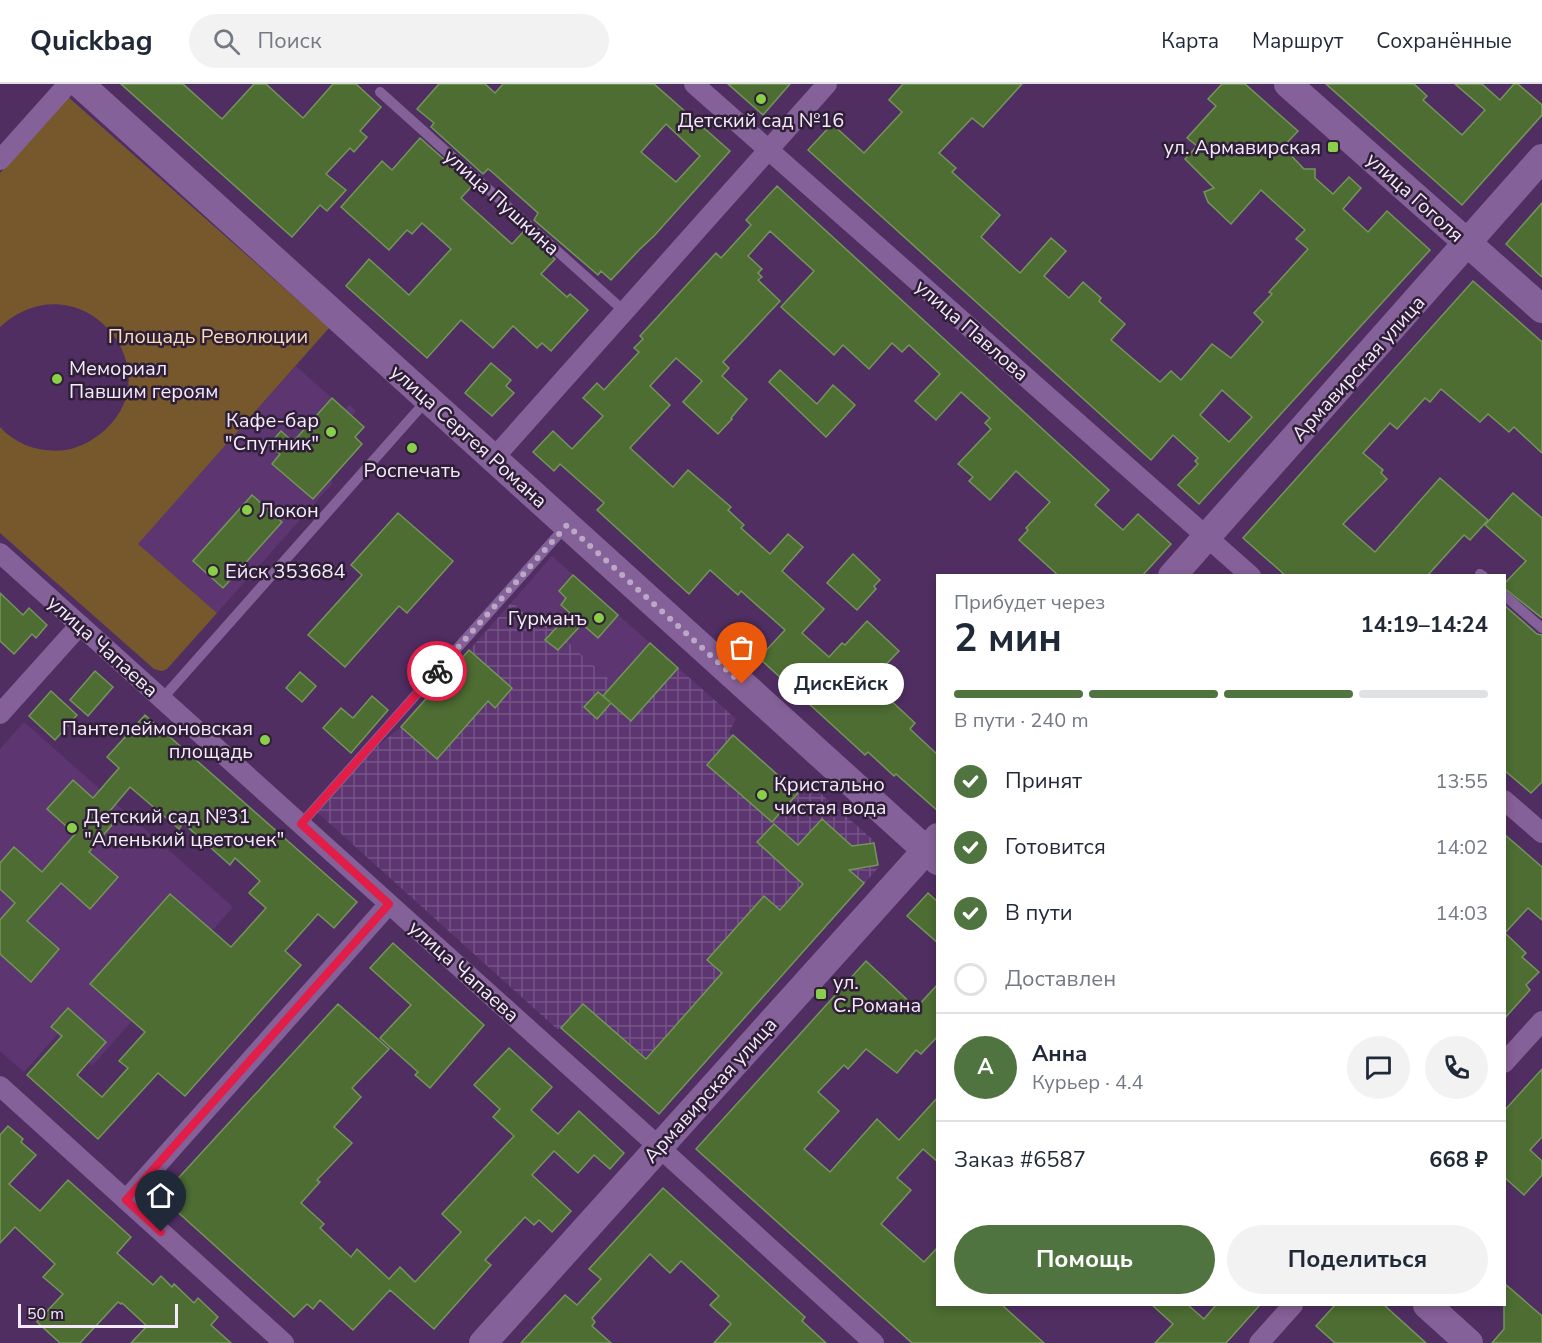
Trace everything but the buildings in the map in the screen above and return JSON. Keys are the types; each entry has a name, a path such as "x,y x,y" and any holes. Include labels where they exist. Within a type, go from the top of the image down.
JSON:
{"street":[{"path":"0,160 68,84"},
{"name":"улица Сергея Романа","path":"80,84 493,459 934,850"},
{"name":"улица Павлова","path":"694,84 1249,574"},
{"path":"493,459 827,84"},
{"name":"улица Гоголя","path":"1288,84 1542,309"},
{"name":"Армавирская улица","path":"1174,574 1542,158"},
{"name":"улица Чапаева","path":"0,553 659,1146 874,1343"},
{"path":"0,714 80,625"},
{"path":"1506,802 1542,833"},
{"name":"Армавирская улица","path":"483,1343 659,1146 934,850"},
{"path":"126,1200 389,904"},
{"path":"1506,1061 1542,1021"},
{"path":"0,1086 285,1343"},
{"path":"1259,1343 1292,1306"},
{"path":"1428,1306 1469,1343"}],"lane":[{"name":"улица Пушкина","path":"380,92 624,311"},
{"path":"162,699 428,399"},
{"path":"301,824 567,525"},
{"path":"1506,597 1542,628"}],"shaded area":[{"path":"296,366 345,410 349,405 356,411 352,416 364,427 355,437 362,444 332,477 332,484 217,613 137,544"},
{"path":"552,556 650,643 614,684 544,622 539,626 512,602"},
{"path":"512,602 539,626 544,621 614,684 650,643 736,719 729,732 798,793 811,785 873,840 878,868 659,1114 562,1028 557,1029 316,811 363,758 401,727"},
{"name":"Детский сад №31 \"Аленький цветочек\"","path":"24,722 233,907 92,1066 57,1035 24,1072 0,1051 0,749"}],"green space":[{"name":"Площадь Революции","path":"67,96 329,328 138,544 217,613 167,669 162,671 154,669 0,533 0,427 14,439 30,447 57,451 77,447 106,429 124,404 129,377 122,351 107,328 85,312 59,305 30,309 0,327 0,173"}],"way so far":[{"path":"437,671 567,525 742,684"}],"place":[{"name":"Детский сад №16","path":"761,99"},
{"name":"ул. Армавирская","path":"1333,147"},
{"name":"Мемориал Павшим героям","path":"57,379"},
{"name":"Кафе-бар \"Спутник\"","path":"331,432"},
{"name":"Роспечать","path":"412,448"},
{"name":"Локон","path":"247,510"},
{"name":"Ейск 353684","path":"213,571"},
{"name":"Гурманъ","path":"599,618"},
{"name":"ДискЕйск","path":"742,684"},
{"name":"Пантелеймоновская площадь","path":"265,740"},
{"name":"Кристально чистая вода","path":"762,795"},
{"name":"Детский сад №31 \"Аленький цветочек\"","path":"72,828"},
{"name":"ул. С.Романа","path":"821,994"}],"route":[{"path":"161,1232 126,1200 389,904 301,824 437,671"}]}
